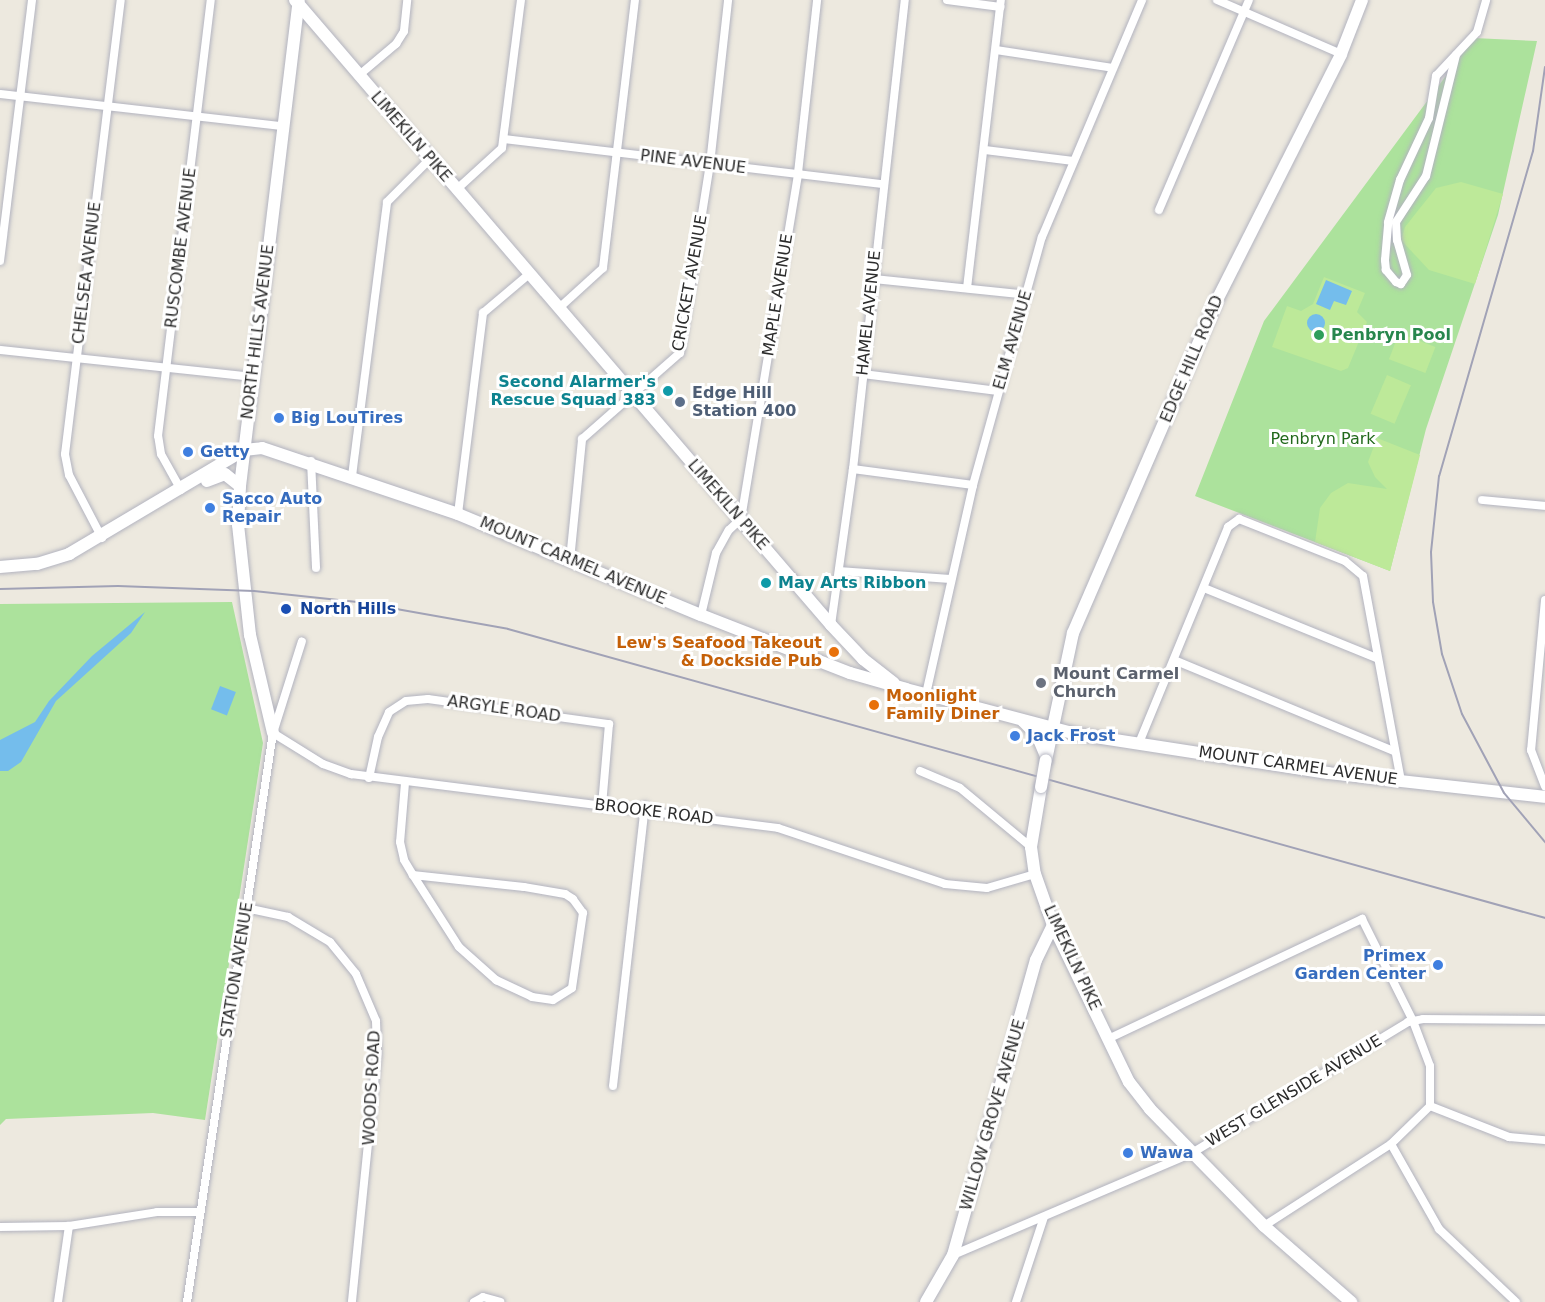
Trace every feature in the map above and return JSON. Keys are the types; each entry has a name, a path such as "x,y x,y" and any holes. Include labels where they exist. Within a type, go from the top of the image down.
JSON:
{"main road":[{"name":"EDGE HILL ROAD","path":"1052,729 1073,633 1217,300 1341,54 1362,0"},
{"name":"LIMEKILN PIKE","path":"297,2 528,275 863,659 900,687 1052,729 1031,847 1035,874 1053,925 1110,1038 1129,1082 1192,1153 1264,1226 1351,1302"},
{"name":"NORTH HILLS AVENUE","path":"273,733 250,635 238,525 252,377 297,2"},
{"name":"MOUNT CARMEL AVENUE","path":"244,450 262,448 311,461 458,513 701,615 850,673 900,687"},
{"path":"0,567 47,561 102,538 244,450"},
{"path":"181,490 198,487 225,474 240,486"},
{"path":"1022,720 1037,735 1046,758"},
{"name":"MOUNT CARMEL AVENUE","path":"1052,729 1401,781 1545,796"},
{"name":"WILLOW GROVE AVENUE","path":"926,1302 954,1255 1036,960 1053,925"}],"street":[{"path":"0,261 32,0"},
{"name":"CHELSEA AVENUE","path":"102,538 65,465 76,358 121,0"},
{"name":"RUSCOMBE AVENUE","path":"181,490 158,443 210,0"},
{"path":"358,76 396,44 404,31 407,0"},
{"path":"456,190 502,148 521,0"},
{"path":"559,308 603,268 635,0"},
{"name":"CRICKET AVENUE","path":"570,560 582,439 680,353 710,164 728,0"},
{"name":"MAPLE AVENUE","path":"701,615 716,553 729,530 741,519 798,173 817,0"},
{"name":"HAMEL AVENUE","path":"831,625 853,469 882,184 905,0"},
{"path":"947,0 1001,3 967,288"},
{"name":"ELM AVENUE","path":"926,694 950,579 973,485 1042,237 1142,0"},
{"path":"1217,0 1341,54"},
{"path":"1159,210 1249,0"},
{"path":"1456,55 1426,176 1396,222 1396,240 1407,275 1401,284 1396,282 1386,270 1388,222 1400,180 1429,118 1436,76 1477,32 1486,0"},
{"path":"996,50 1113,68"},
{"path":"0,94 109,104 197,118 282,126"},
{"name":"PINE AVENUE","path":"504,139 882,184"},
{"path":"985,150 1073,161"},
{"path":"352,476 387,202 429,160"},
{"path":"458,513 483,313 528,275"},
{"path":"873,279 1027,295"},
{"path":"0,350 252,377"},
{"path":"863,374 998,391"},
{"path":"311,461 316,568"},
{"path":"853,469 973,485"},
{"path":"1482,500 1545,506"},
{"path":"1139,743 1228,527 1233,520 1245,520 1345,561 1358,571 1365,583 1376,658 1401,781"},
{"path":"838,571 950,579"},
{"path":"1204,588 1376,658"},
{"path":"1545,600 1531,750 1545,786"},
{"name":"STATION AVENUE","path":"187,1302 273,733 302,641"},
{"path":"1174,660 1394,751"},
{"name":"ARGYLE ROAD","path":"369,778 378,737 389,712 406,701 428,699 609,724 602,806"},
{"name":"BROOKE ROAD","path":"273,733 323,764 369,778 602,806 645,808 778,828 959,887 1004,885 1035,874"},
{"path":"920,771 960,788 1031,847"},
{"path":"405,783 400,842 413,875 471,961 496,980 532,997 553,1000 565,994 575,980 583,914 573,899 556,892 413,875"},
{"path":"613,1086 645,808"},
{"name":"WOODS ROAD","path":"246,908 288,916 330,942 357,974 376,1021 377,1055 352,1302"},
{"path":"1110,1038 1362,919 1413,1021 1430,1066 1430,1106 1390,1144 1264,1226"},
{"path":"1413,1021 1545,1020"},
{"name":"WEST GLENSIDE AVENUE","path":"954,1255 1192,1153 1413,1021"},
{"path":"1430,1106 1509,1137 1545,1140"},
{"path":"1390,1144 1439,1229 1516,1302"},
{"path":"0,1227 69,1226 157,1212 200,1212"},
{"path":"1016,1302 1044,1217"},
{"path":"58,1302 69,1226"},
{"path":"475,1300 487,1297 500,1302"}],"green space":[{"name":"Penbryn Park","path":"1474,38 1537,41 1498,215 1426,429 1390,571 1195,496 1264,321"},
{"path":"1461,182 1503,194 1475,284 1429,270 1401,240 1405,227 1436,188"},
{"name":"Penbryn Pool","path":"1324,277 1365,293 1357,312 1367,322 1348,368 1341,371 1272,347 1287,306 1301,311 1313,304"},
{"path":"1399,333 1435,347 1425,373 1389,359"},
{"path":"1387,375 1411,385 1395,424 1371,414"},
{"path":"1377,438 1420,455 1390,571 1315,542 1320,508 1331,493 1348,483 1387,489 1375,477 1368,462"},
{"path":"232,602 263,743 205,1120 153,1113 6,1119 0,1125 0,604"}],"water":[{"path":"1326,280 1352,291 1346,305 1334,301 1330,310 1316,304"},
{"path":"1316,314 1322,317 1325,323 1322,329 1316,332 1310,329 1307,323 1310,317"},
{"path":"145,612 131,633 56,701 21,762 8,771 0,771 0,740 35,722 49,701 92,656"},
{"path":"220,686 236,692 227,715 211,709"}],"railway":[{"path":"1545,67 1533,151 1439,476 1431,552 1433,602 1442,654 1462,714 1504,793 1545,842"},
{"path":"0,589 118,586 254,591 357,602 508,629 1545,918"}],"place":[{"name":"Penbryn Pool","path":"1319,335"},
{"name":"Second Alarmer's Rescue Squad 383","path":"668,391"},
{"name":"Edge Hill Station 400","path":"680,402"},
{"name":"Big LouTires","path":"279,418"},
{"name":"Getty","path":"188,452"},
{"name":"Sacco Auto Repair","path":"210,508"},
{"name":"May Arts Ribbon","path":"766,583"},
{"name":"North Hills","path":"286,609"},
{"name":"Lew's Seafood Takeout & Dockside Pub","path":"834,652"},
{"name":"Mount Carmel Church","path":"1041,683"},
{"name":"Moonlight Family Diner","path":"874,705"},
{"name":"Jack Frost","path":"1015,736"},
{"name":"Primex Garden Center","path":"1438,965"},
{"name":"Wawa","path":"1128,1153"}]}
